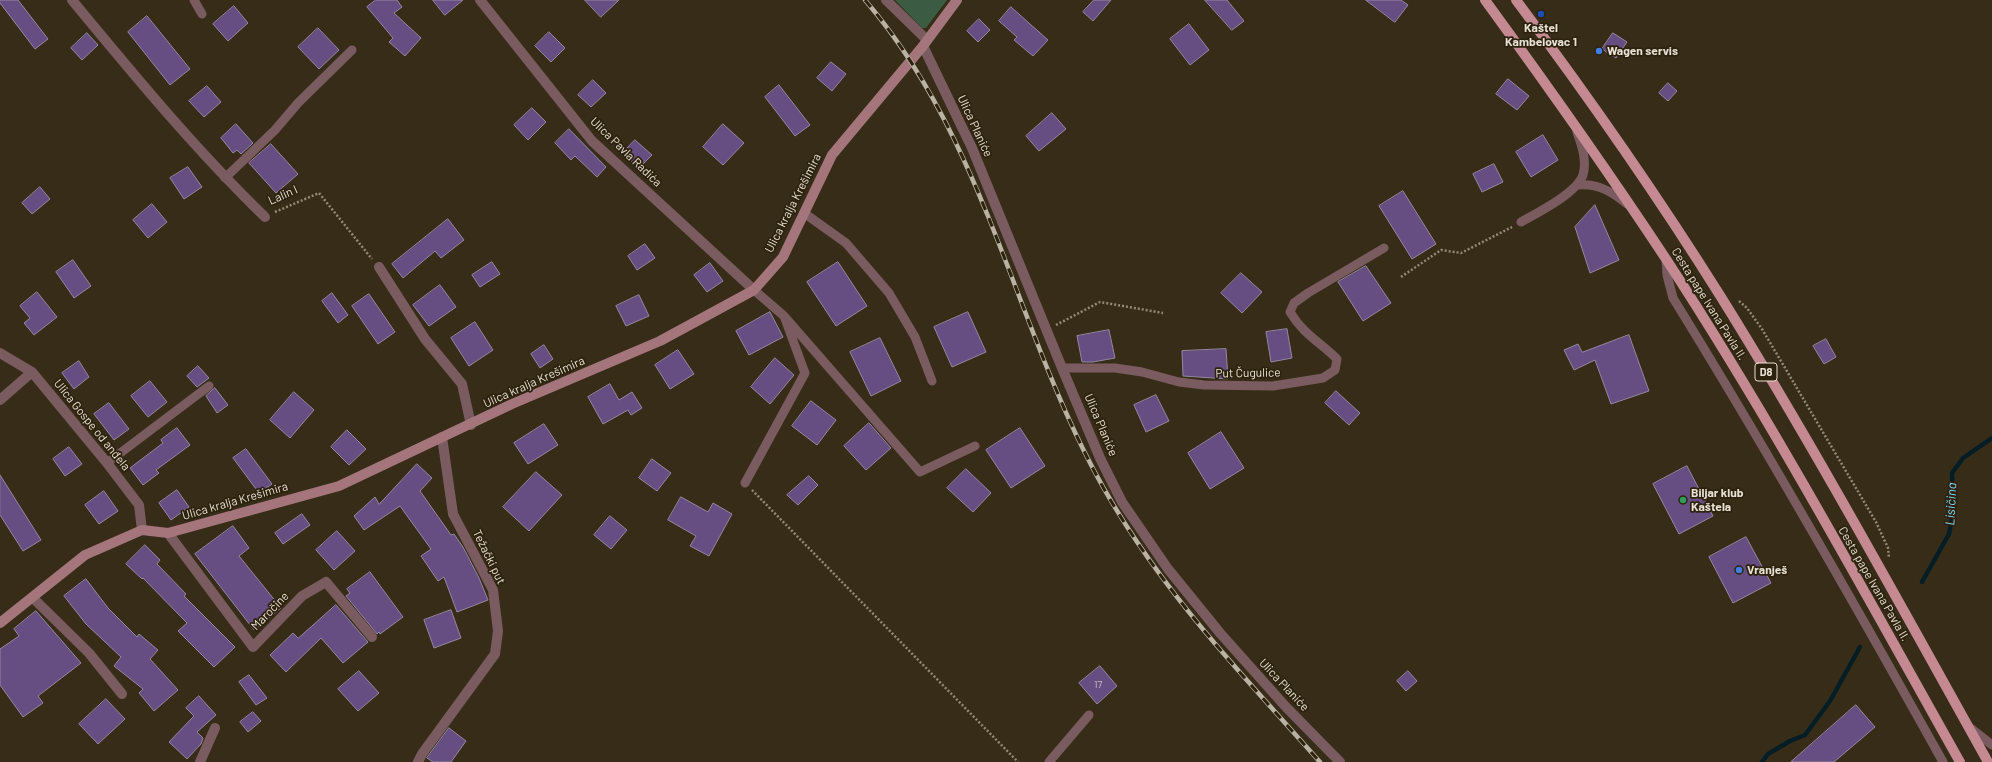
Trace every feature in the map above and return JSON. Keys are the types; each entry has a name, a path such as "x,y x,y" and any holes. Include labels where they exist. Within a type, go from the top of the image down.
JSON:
{"main road":[{"name":"Cesta pape Ivana Pavla II.","path":"1485,0 1576,127 1666,259 1743,382 1864,590 1960,762"},
{"name":"Cesta pape Ivana Pavla II.","path":"1516,0 1618,142 1721,297 1810,447 1988,762"}],"street":[{"name":"Lalin I","path":"72,0 164,110 225,178 265,217"},
{"name":"Ulica Pavla Radića","path":"480,0 592,141 754,290"},
{"name":"Ulica Planiće","path":"886,0 925,43 997,206 1031,295 1100,458 1122,502 1168,569 1220,634 1286,707 1340,762"},
{"name":"Ulica kralja Krešimira","path":"142,530 168,533 339,486 442,437 471,425 512,404 660,341 754,290 783,257 832,155 925,43 956,0"},
{"path":"379,267 425,339 462,384 471,425"},
{"name":"Ulica Gospe od anđela","path":"0,353 32,372 107,463 139,505 142,530"},
{"path":"0,400 32,372"},
{"name":"Težački put","path":"418,762 422,754 495,654 498,631 493,590 453,514 442,437"},
{"path":"0,623 85,555 142,530"},
{"name":"Maročine","path":"168,533 253,647 302,596 326,582 372,637"},
{"path":"33,598 89,652 122,694"},
{"path":"200,762 215,728"}],"lane":[{"path":"194,0 202,14"},
{"path":"225,178 275,130 298,103 352,50"},
{"path":"1576,127 1584,160 1582,176 1578,185"},
{"path":"1521,222 1546,208 1578,185 1585,184 1605,188 1630,206"},
{"path":"804,214 846,243 889,294 915,337 932,381"},
{"name":"Put Čugulice","path":"1062,368 1115,368 1142,372 1180,382 1204,385 1273,386 1323,378 1336,370 1337,359 1324,346 1308,336 1296,323 1290,312 1294,303 1308,293 1384,248"},
{"path":"1666,259 1667,275 1673,298 1765,450 1844,586 1943,762"},
{"path":"754,290 784,316 920,472 975,446"},
{"path":"745,483 805,373 784,316"},
{"path":"107,463 209,386"},
{"path":"1049,762 1088,715"},
{"path":"1968,726 1992,745"}],"path":[{"name":"Lalin I","path":"265,217 319,193 379,267"},
{"path":"1401,276 1441,250 1461,253 1521,222"},
{"path":"1721,297 1739,301 1743,304 1762,329 1872,515 1888,548 1890,564 1886,580"},
{"path":"1047,330 1100,302 1163,313"},
{"path":"745,483 1018,762"}],"green space":[{"path":"895,0 947,0 926,28 922,28"}],"building":[{"path":"0,0 18,0 48,39 35,49 0,3"},
{"path":"376,0 397,0 402,7 394,13 421,38 405,56 389,42 393,38 367,7"},
{"path":"433,0 463,0 445,15"},
{"path":"585,0 619,0 601,17"},
{"path":"1094,0 1111,0 1093,21 1083,12"},
{"path":"1205,0 1227,0 1244,21 1232,30"},
{"path":"1366,0 1401,0 1408,5 1395,22"},
{"path":"234,6 248,23 228,41 213,24"},
{"path":"1011,7 1048,40 1033,56 1014,40 1017,37 999,21"},
{"path":"147,16 190,69 170,85 128,32"},
{"path":"979,19 990,30 978,42 967,31"},
{"path":"1189,24 1209,50 1190,65 1170,39"},
{"path":"318,28 339,50 319,69 298,47"},
{"path":"549,32 565,48 551,62 535,46"},
{"path":"87,33 98,45 82,60 71,48"},
{"path":"1613,33 1627,42 1616,58 1602,49"},
{"path":"831,62 846,74 832,91 817,78"},
{"path":"1508,79 1529,96 1517,110 1496,94"},
{"path":"593,80 606,93 591,107 578,95"},
{"path":"1668,83 1677,91 1668,101 1659,93"},
{"path":"779,85 810,125 795,136 765,97"},
{"path":"207,86 221,102 204,117 189,101"},
{"path":"532,108 546,122 528,140 514,125"},
{"path":"1052,113 1066,129 1039,151 1026,136"},
{"path":"236,124 253,143 241,154 237,150 233,153 221,138"},
{"path":"723,124 744,143 723,165 703,147"},
{"path":"569,129 606,167 597,177 575,156 571,160 555,143"},
{"path":"1543,135 1558,160 1531,177 1516,152"},
{"path":"635,140 652,155 639,168 623,153"},
{"path":"271,144 298,174 276,193 249,163"},
{"path":"1494,164 1503,182 1482,192 1473,174"},
{"path":"188,167 202,187 184,199 170,178"},
{"path":"40,187 50,199 32,214 22,203"},
{"path":"1403,191 1436,244 1412,259 1379,206"},
{"path":"152,204 167,222 148,238 133,220"},
{"path":"1595,205 1619,260 1590,273 1575,227"},
{"path":"448,219 464,240 441,258 435,251 403,278 392,264"},
{"path":"645,244 655,258 637,270 628,256"},
{"path":"73,260 91,286 74,298 56,272"},
{"path":"492,262 500,274 480,287 472,275"},
{"path":"838,262 867,306 836,326 807,282"},
{"path":"710,263 723,281 707,292 694,275"},
{"path":"1366,266 1391,303 1363,321 1338,282"},
{"path":"1241,273 1262,292 1242,313 1221,293"},
{"path":"440,285 456,307 429,326 413,305"},
{"path":"37,292 57,317 34,335 24,323 30,318 20,306"},
{"path":"332,293 348,315 338,323 322,301"},
{"path":"369,294 395,332 378,344 352,306"},
{"path":"639,295 649,316 626,326 616,306"},
{"path":"770,312 783,337 749,355 736,331"},
{"path":"968,312 986,352 952,367 934,327"},
{"path":"475,322 493,350 469,366 451,338"},
{"path":"1287,329 1292,358 1271,362 1266,332"},
{"path":"1109,330 1115,358 1093,362 1082,362 1077,336"},
{"path":"1629,335 1649,391 1611,404 1595,360 1574,370 1564,350 1578,344 1582,352"},
{"path":"880,338 901,381 871,396 850,352"},
{"path":"1826,339 1836,357 1824,364 1813,346"},
{"path":"544,345 553,359 540,368 531,354"},
{"path":"1226,349 1228,379 1183,376 1182,351"},
{"path":"678,350 694,374 670,389 655,365"},
{"path":"775,358 794,375 770,404 751,387"},
{"path":"79,361 89,377 74,389 62,373"},
{"path":"198,366 209,378 197,387 187,376"},
{"path":"150,381 167,402 148,417 131,396"},
{"path":"610,384 619,400 632,392 642,408 631,415 628,410 603,424 588,397"},
{"path":"215,388 228,405 217,413 206,396"},
{"path":"1336,391 1360,413 1349,425 1325,403"},
{"path":"294,392 314,410 290,438 270,420"},
{"path":"1156,395 1169,421 1146,432 1134,405"},
{"path":"811,401 836,420 817,445 792,426"},
{"path":"109,403 129,429 114,440 94,414"},
{"path":"869,423 891,448 866,470 844,446"},
{"path":"544,424 558,445 528,464 514,443"},
{"path":"177,428 190,445 156,470 159,473 143,485 130,468 163,443 161,440"},
{"path":"1020,428 1045,466 1011,488 986,450"},
{"path":"347,430 366,449 349,465 331,447"},
{"path":"1221,432 1244,468 1210,489 1188,453"},
{"path":"69,447 82,464 65,476 53,459"},
{"path":"246,449 272,484 259,493 233,458"},
{"path":"652,459 671,473 657,491 639,478"},
{"path":"417,464 432,478 420,491 451,535 454,534 463,547 479,578 488,600 457,612 444,577 438,581 421,556 431,549 400,506 364,530 354,516 375,497 379,504"},
{"name":"Biljar klub Kaštela","path":"1687,466 1713,516 1679,534 1653,484"},
{"path":"966,469 991,493 973,512 947,488"},
{"path":"536,472 562,495 529,531 503,507"},
{"path":"0,475 41,540 23,551 0,515"},
{"path":"809,476 818,485 798,505 787,495"},
{"path":"177,490 189,507 171,520 159,503"},
{"path":"104,491 118,511 99,524 85,505"},
{"path":"681,497 708,512 713,503 732,514 709,556 690,546 696,536 668,520"},
{"path":"302,514 310,525 283,544 275,533"},
{"path":"610,516 627,530 611,549 594,535"},
{"path":"233,526 249,548 239,556 281,608 254,630 195,554"},
{"path":"337,531 355,551 334,570 316,550"},
{"path":"1746,537 1771,583 1733,603 1709,557"},
{"path":"145,545 160,560 157,564 186,594 184,596 235,647 214,667 178,631 187,623 143,578 142,579 126,564"},
{"path":"370,572 403,617 380,634 379,632 377,634 346,596 350,593 347,589"},
{"path":"86,579 108,608 137,637 139,634 158,650 150,659 178,690 154,711 139,693 143,689 114,666 121,657 86,624 64,596"},
{"path":"336,605 368,642 343,663 321,638 286,672 270,655 293,633 298,638"},
{"path":"451,610 461,638 434,648 424,620"},
{"path":"36,611 81,663 38,696 43,703 23,717 0,685 0,649 19,636 14,629"},
{"path":"1100,666 1117,686 1097,704 1079,683"},
{"path":"359,671 379,693 358,711 338,689"},
{"path":"1408,671 1417,681 1406,691 1397,681"},
{"path":"249,675 267,698 256,705 239,682"},
{"path":"199,696 216,715 197,732 203,738 201,744 187,759 169,742 194,716 186,708"},
{"path":"106,699 125,719 98,744 79,724"},
{"path":"1856,705 1875,727 1834,762 1791,762"},
{"path":"253,712 261,721 248,732 240,722"},
{"path":"449,728 466,741 451,762 433,762 427,758"}],"waterway":[{"name":"Lisičina","path":"1922,582 1949,534 1953,513 1952,473 1963,458 1992,438"},
{"name":"Lisičina","path":"1762,762 1768,754 1790,741 1805,735 1830,701 1860,647"}],"railway":[{"path":"865,0 904,51 936,105 964,161 989,218 1058,393 1084,451 1108,495 1134,537 1191,615 1320,762"}],"place":[{"name":"Kaštel Kambelovac 1","path":"1541,14"},
{"name":"Wagen servis","path":"1599,51"},
{"name":"Biljar klub Kaštela","path":"1683,500"},
{"name":"Vranješ","path":"1739,570"}]}
